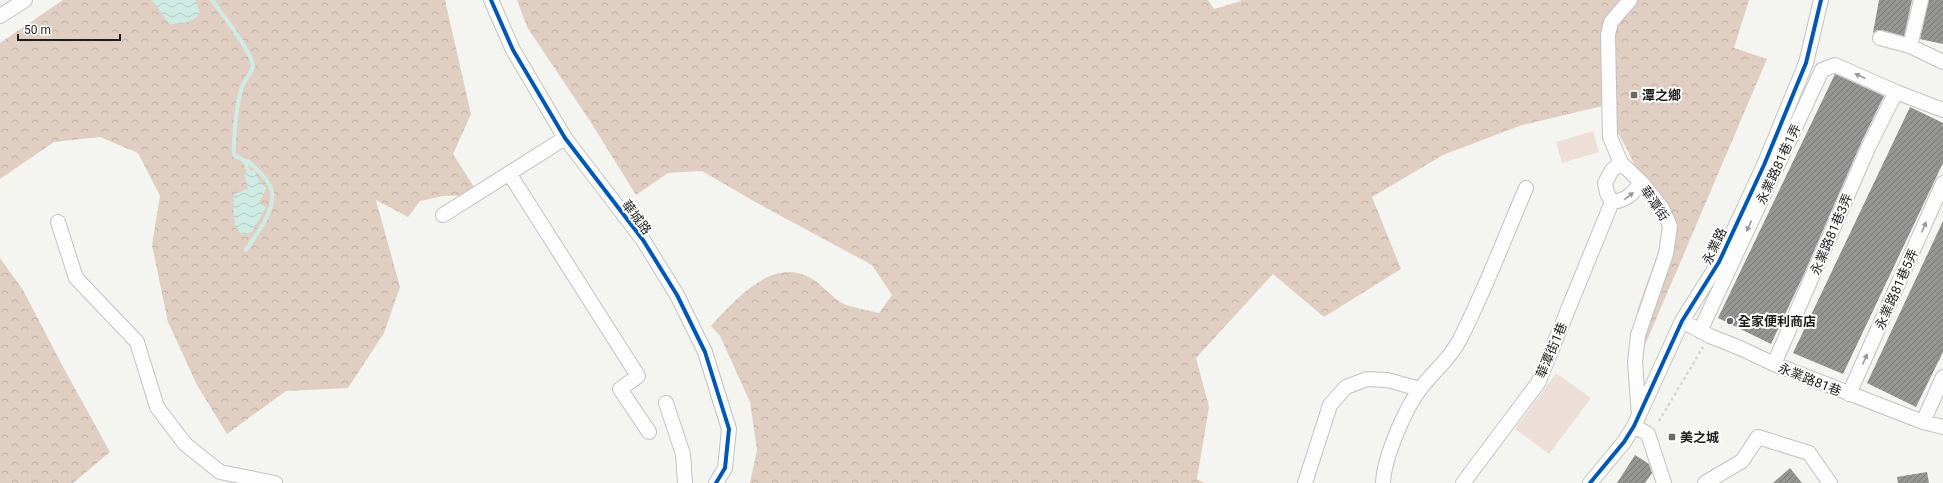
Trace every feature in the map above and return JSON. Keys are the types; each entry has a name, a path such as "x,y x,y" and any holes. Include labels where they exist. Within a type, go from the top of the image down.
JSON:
{"street":[{"path":"0,16 26,0"},
{"name":"華城路","path":"491,0 513,50 565,138 642,240 677,295 705,352 729,429 725,468 716,483"},
{"name":"華潭街","path":"1630,0 1611,22 1608,35 1610,137 1621,163 1641,182 1662,208 1670,226 1666,254 1638,335 1635,362 1637,422"},
{"name":"永業路","path":"1590,483 1624,442 1637,422 1682,321 1719,262 1764,166 1806,63 1821,0"},
{"path":"1910,46 1921,0"},
{"path":"1880,38 1910,46 1943,62"},
{"name":"永業路81巷1弄","path":"1705,334 1822,70 1835,65 1892,98 1943,110"},
{"name":"永業路81巷3弄","path":"1774,364 1869,146 1892,98"},
{"path":"443,215 565,138"},
{"path":"1621,163 1612,170 1605,183 1607,193 1612,202 1624,200 1633,194 1641,182"},
{"path":"509,173 638,376 620,389 649,432"},
{"name":"永業路81巷5弄","path":"1849,394 1943,183"},
{"path":"1383,483 1383,471 1398,428 1420,389 1442,366 1458,342 1526,188"},
{"name":"華潭街1巷","path":"1463,483 1538,383 1612,202"},
{"path":"58,222 76,278 137,342 156,407 185,444 220,472 275,483"},
{"name":"永業路81巷","path":"1682,321 1705,334 1774,364 1924,422 1943,427"},
{"path":"1924,422 1943,377"},
{"path":"1305,483 1330,405 1346,386 1367,379 1387,380 1420,389"},
{"path":"666,403 683,454 685,483"},
{"path":"1637,422 1648,434 1664,483"},
{"path":"1705,483 1742,461 1758,437 1809,454 1830,483"}],"path":[{"path":"1659,421 1705,334"}],"green space":[{"path":"63,0 445,0 471,114 453,154 479,195 443,196 420,201 408,217 376,200 400,287 384,333 348,388 286,391 227,434 197,385 168,322 152,245 160,196 138,153 100,137 54,142 0,179 0,43"},
{"path":"517,0 1208,0 1214,9 1241,0 1749,0 1734,48 1767,59 1645,345 1637,311 1666,230 1626,147 1602,106 1519,126 1443,155 1372,197 1401,269 1324,317 1273,274 1196,358 1209,407 1197,479 1204,483 750,483 757,450 750,402 720,336 711,326 741,295 766,278 779,273 793,272 807,276 817,282 834,298 844,304 879,313 892,295 872,265 757,203 702,171 668,173 636,195 590,121 527,27"},
{"path":"0,258 23,290 110,452 73,483 0,483"}],"shaded area":[{"path":"1593,131 1599,152 1562,163 1556,142"},
{"path":"1556,373 1591,398 1549,454 1515,429"}],"water":[{"path":"152,0 195,0 200,12 191,21 169,24"},
{"path":"254,170 260,182 267,187 259,203 266,207 252,232 243,235 239,232 235,222 234,194 248,189 244,173"}],"building":[{"path":"1879,0 1912,0 1904,36 1882,30 1877,30 1873,33"},
{"path":"1929,0 1943,0 1943,44 1920,39"},
{"path":"1835,74 1884,96 1861,143 1804,274 1771,344 1718,318"},
{"path":"1910,107 1943,123 1943,163 1843,374 1793,353"},
{"path":"1943,221 1943,352 1916,407 1867,383"},
{"path":"1635,455 1649,464 1652,473 1645,483 1617,483"},
{"path":"1790,468 1802,483 1773,483"},
{"path":"1927,472 1929,483 1898,483 1897,477"}],"waterway":[{"path":"212,0 242,42 253,65 252,71 243,84 240,93 234,140 234,155 245,161 248,171"},
{"path":"245,161 248,161 263,176 270,186 272,194 272,202 266,220 246,250"}],"cycle path":[{"path":"491,0 513,50 565,138 643,240 677,295 705,352 729,429 725,468 716,483"},
{"path":"1590,483 1624,442 1634,426 1682,321 1719,262 1764,165 1806,63 1821,0"}],"place":[{"name":"潭之鄉","path":"1634,95"},
{"name":"全家便利商店","path":"1730,321"},
{"name":"美之城","path":"1672,437"}]}
